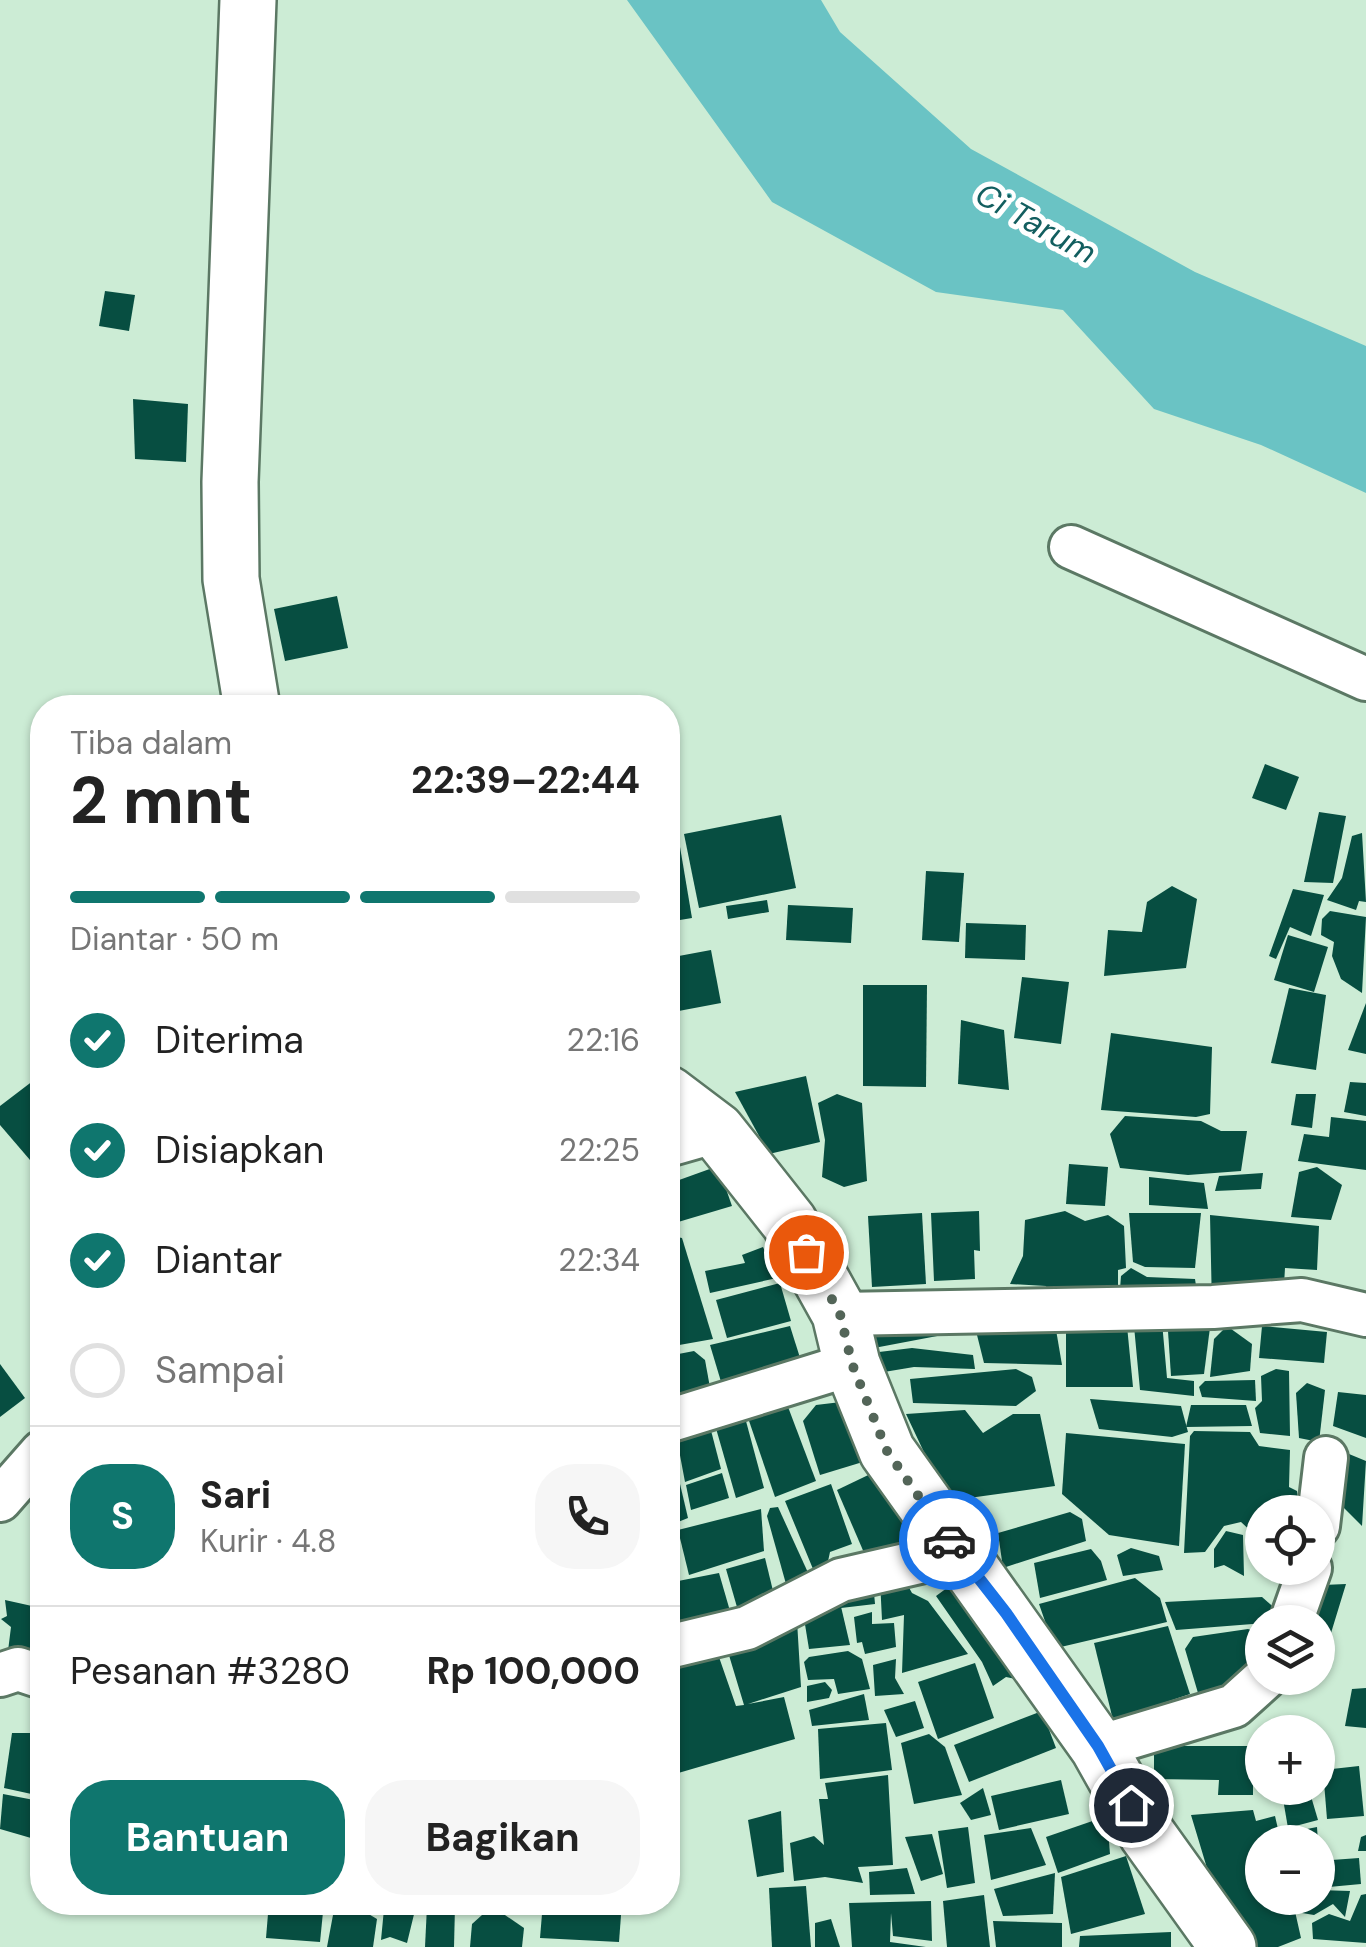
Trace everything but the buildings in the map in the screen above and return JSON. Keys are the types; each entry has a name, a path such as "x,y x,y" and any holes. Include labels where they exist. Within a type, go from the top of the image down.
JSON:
{"street":[{"path":"248,0 230,482 231,579 250,695"},
{"path":"1071,548 1366,679"},
{"path":"680,1116 692,1138 789,1222 846,1339 887,1451 1098,1746 1147,1834 1228,1947"},
{"path":"680,1415 846,1339 1302,1300 1366,1315"},
{"path":"1322,1495 1326,1458"},
{"path":"0,1500 30,1466"},
{"path":"680,1644 747,1628 841,1580 958,1554"},
{"path":"0,1675 18,1669 30,1673"},
{"path":"1098,1746 1234,1706 1246,1695"}],"water":[{"name":"Ci Tarum","path":"627,0 821,0 840,32 971,149 1195,272 1366,346 1366,493 1261,445 1154,409 1063,310 936,292 772,202"}],"way so far":[{"path":"806,1252 840,1314 852,1364 887,1451 949,1540"}],"route":[{"path":"949,1540 1006,1613 1098,1746 1131,1805"}]}
